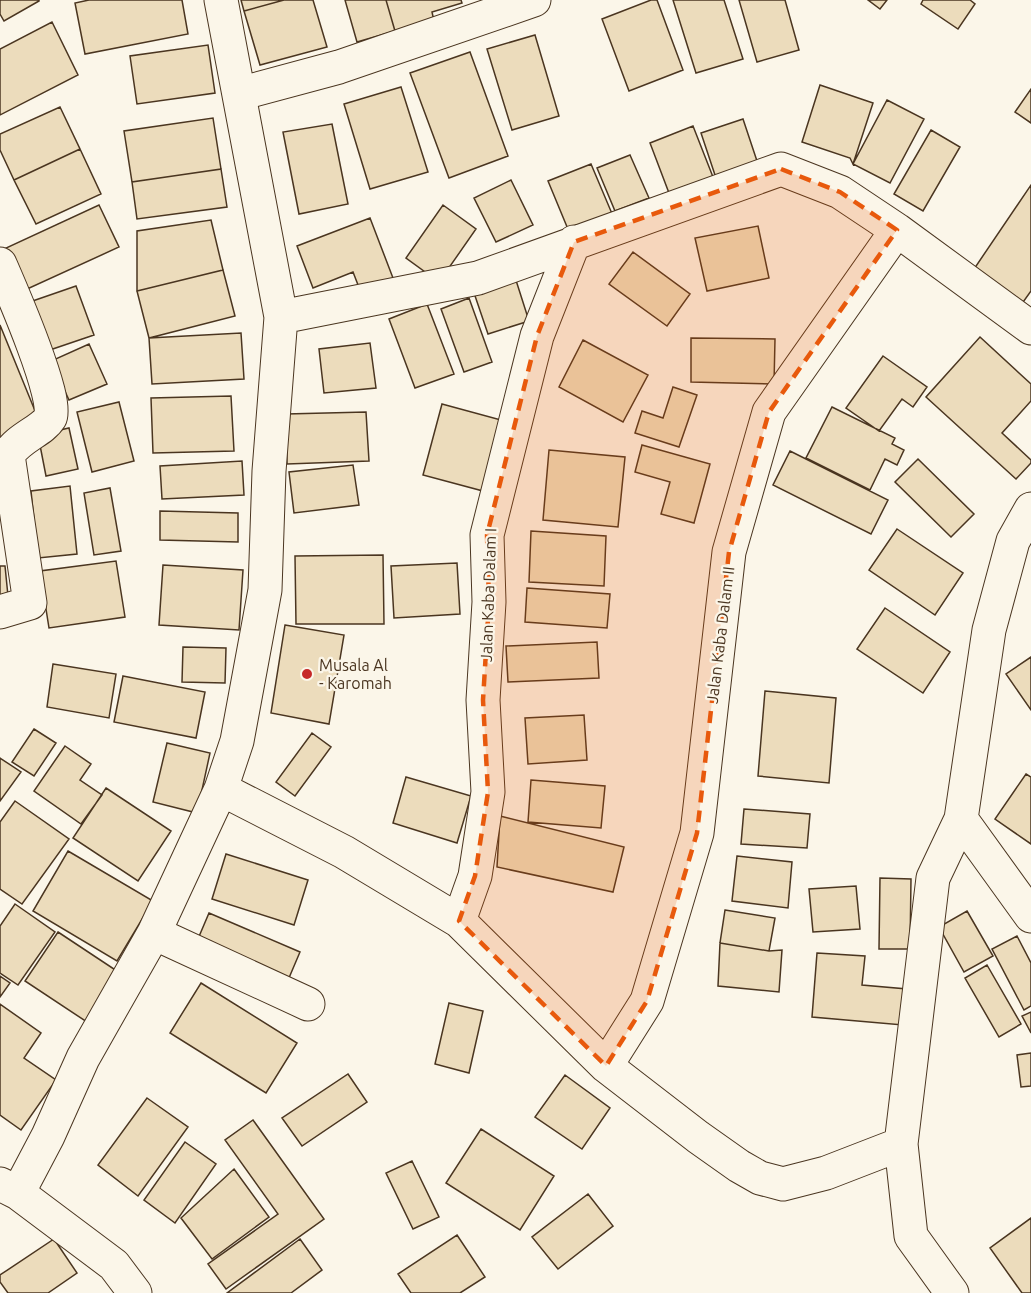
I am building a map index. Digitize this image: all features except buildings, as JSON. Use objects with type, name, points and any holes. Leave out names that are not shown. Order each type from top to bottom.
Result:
[{"type":"street","points":[[124,1289],[114,1265],[9,1189],[48,1136],[83,1058],[154,933],[221,789],[237,741],[265,590],[269,471],[281,317],[221,0]]},
{"type":"street","points":[[239,94],[339,67],[534,0]]},
{"type":"street","points":[[281,317],[478,278],[781,170],[840,192],[897,230],[1031,328]]},
{"type":"street","name":"Jalan Kaba Dalam II","points":[[606,1066],[647,1001],[697,833],[729,552],[769,412],[897,230]]},
{"type":"street","name":"Jalan Kaba Dalam I","points":[[459,921],[475,876],[488,792],[483,699],[489,602],[487,535],[537,336],[574,242]]},
{"type":"street","points":[[0,264],[41,364],[51,412],[48,420],[13,447],[8,455],[30,603],[0,612]]},
{"type":"street","points":[[952,1293],[911,1236],[901,1143],[933,878],[961,819],[989,630],[1022,553],[1031,509]]},
{"type":"street","points":[[221,789],[344,852],[459,921],[606,1066],[739,1167],[760,1178],[783,1184],[826,1173],[901,1143]]},
{"type":"street","points":[[961,819],[1031,916]]},
{"type":"street","points":[[154,933],[308,1004]]},
{"type":"highlighted area","points":[[781,169],[840,192],[897,230],[769,412],[729,552],[697,833],[647,1001],[606,1066],[459,921],[475,876],[488,792],[483,700],[489,602],[487,535],[537,336],[574,242]]},
{"type":"place","name":"Musala Al - Karomah","points":[[307,674]]}]
